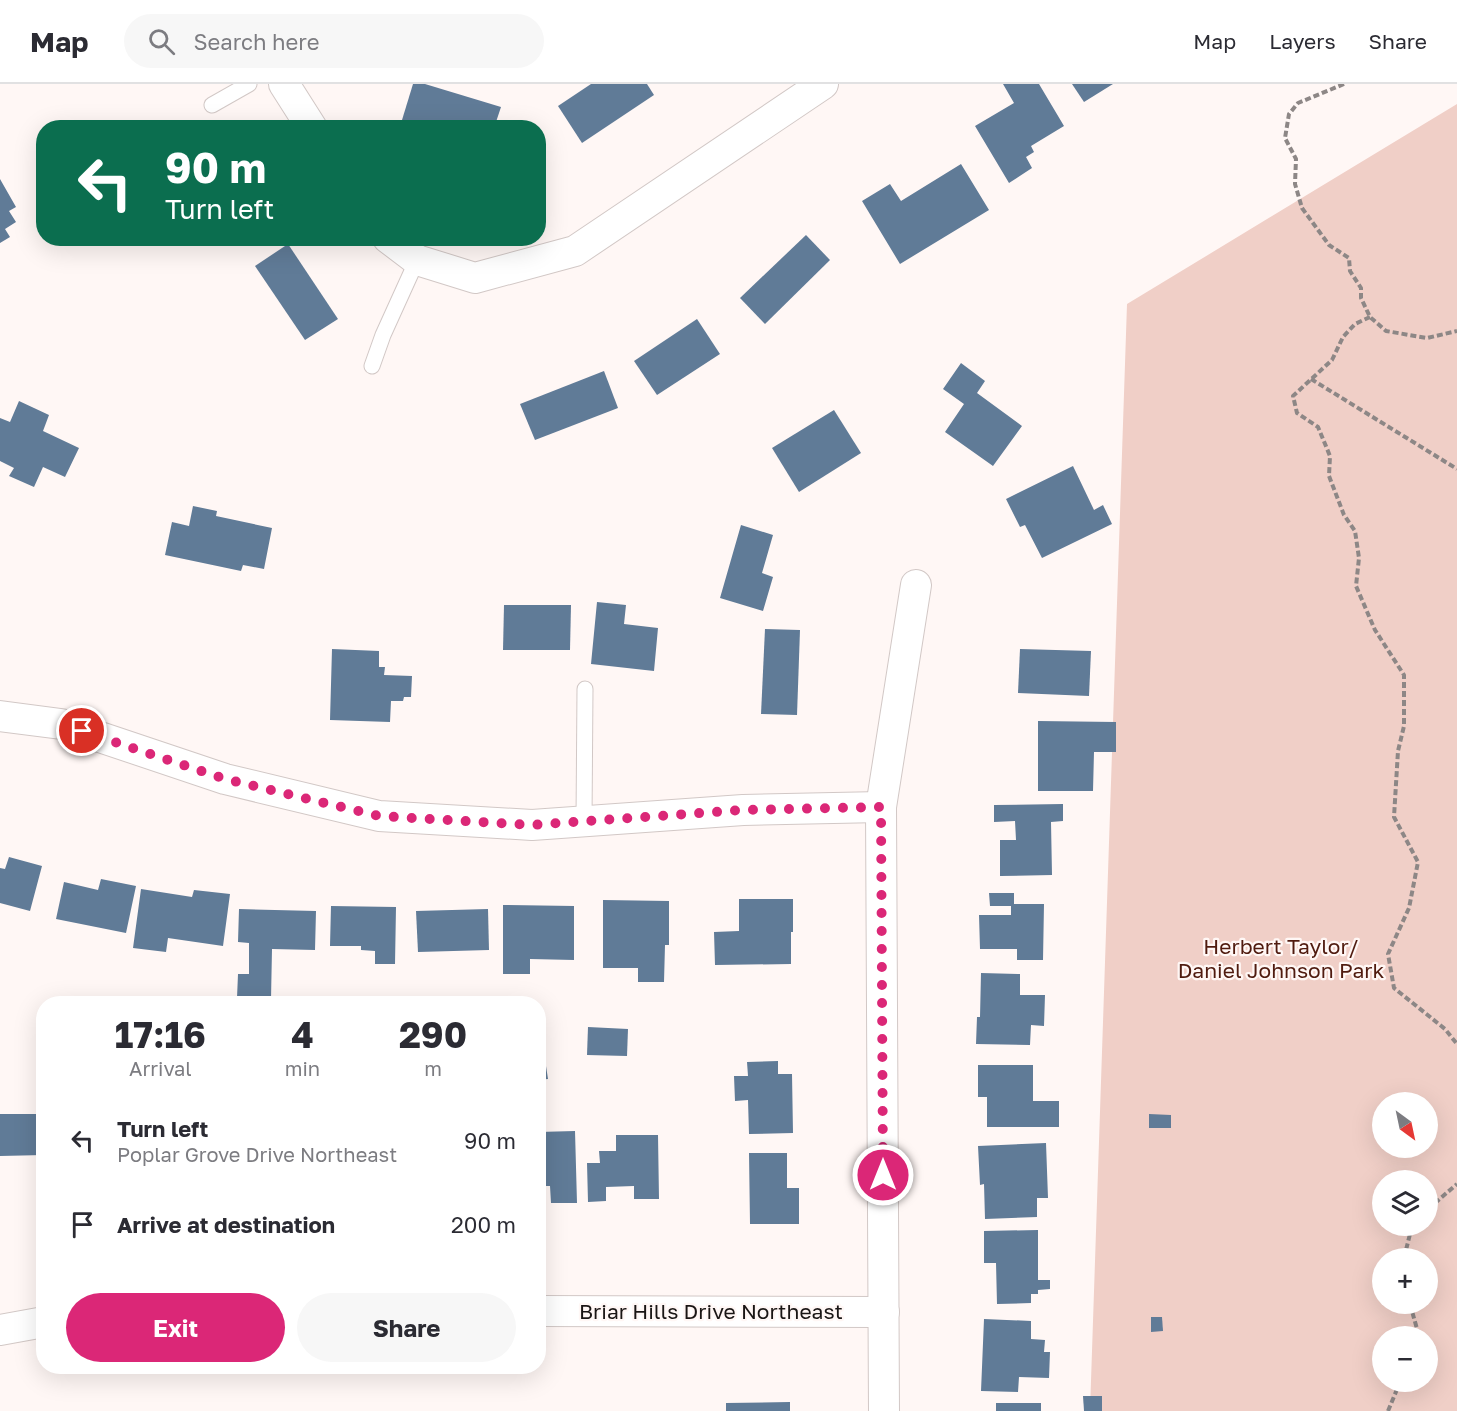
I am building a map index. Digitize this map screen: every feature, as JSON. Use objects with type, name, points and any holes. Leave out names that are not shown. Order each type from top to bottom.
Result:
[{"type":"street","points":[[284,84],[307,120]]},
{"type":"street","points":[[399,246],[417,260],[475,278],[575,251],[823,84]]},
{"type":"street","points":[[884,1411],[881,807],[916,585]]},
{"type":"street","points":[[0,716],[61,724],[225,779],[379,816],[532,825],[743,810],[881,807]]},
{"type":"street","name":"Briar Hills Drive Northeast","points":[[546,1311],[884,1312]]},
{"type":"street","points":[[0,1329],[36,1323]]},
{"type":"lane","points":[[212,105],[249,84]]},
{"type":"lane","points":[[372,366],[383,335],[417,260]]},
{"type":"lane","points":[[584,821],[585,689]]},
{"type":"path","points":[[1344,84],[1298,103],[1289,114],[1285,138],[1296,159],[1295,184],[1302,208],[1329,245],[1349,258],[1350,271],[1361,288],[1362,298],[1370,317],[1386,331],[1427,338],[1457,331]]},
{"type":"path","points":[[1370,317],[1355,324],[1343,337],[1332,360],[1293,396],[1297,413],[1318,427],[1330,456],[1329,476],[1344,515],[1355,531],[1359,558],[1356,586],[1375,630],[1404,675],[1404,726],[1398,751],[1394,817],[1418,862],[1409,908],[1388,954],[1394,988],[1446,1029],[1457,1044]]},
{"type":"path","points":[[1311,379],[1457,469]]},
{"type":"path","points":[[1438,1200],[1457,1184]]},
{"type":"path","points":[[1388,1411],[1396,1392]]},
{"type":"green space","name":"Herbert Taylor/ Daniel Johnson Park","points":[[1457,104],[1457,1411],[1090,1411],[1127,304]]},
{"type":"building","points":[[413,84],[425,84],[501,107],[497,120],[402,120]]},
{"type":"building","points":[[591,84],[647,84],[654,95],[582,143],[558,106]]},
{"type":"building","points":[[1003,84],[1039,84],[1064,126],[1031,146],[1034,152],[1026,157],[1032,168],[1009,183],[975,126],[1014,103]]},
{"type":"building","points":[[1072,84],[1113,84],[1084,102]]},
{"type":"building","points":[[961,164],[989,210],[900,264],[862,201],[890,184],[901,201]]},
{"type":"building","points":[[0,179],[16,207],[9,211],[16,222],[5,229],[10,237],[0,243]]},
{"type":"building","points":[[806,235],[830,260],[765,324],[740,298]]},
{"type":"building","points":[[285,246],[289,246],[338,319],[305,340],[255,266]]},
{"type":"building","points":[[697,319],[720,354],[657,395],[634,361]]},
{"type":"building","points":[[961,363],[985,381],[977,393],[1022,426],[993,466],[945,432],[964,404],[943,389]]},
{"type":"building","points":[[604,371],[618,408],[535,440],[520,404]]},
{"type":"building","points":[[19,401],[49,415],[43,431],[79,448],[65,477],[43,467],[34,487],[9,476],[14,468],[0,461],[0,418],[10,422]]},
{"type":"building","points":[[834,410],[861,453],[799,492],[772,448]]},
{"type":"building","points":[[1073,466],[1094,510],[1103,505],[1112,524],[1042,558],[1025,525],[1020,527],[1006,499]]},
{"type":"building","points":[[193,506],[217,511],[216,516],[272,528],[264,569],[243,565],[241,571],[165,555],[172,522],[189,526]]},
{"type":"building","points":[[741,525],[773,535],[762,573],[773,577],[763,611],[720,598]]},
{"type":"building","points":[[597,602],[626,605],[624,624],[658,628],[654,671],[591,664]]},
{"type":"building","points":[[504,605],[571,605],[570,650],[503,650]]},
{"type":"building","points":[[765,629],[800,630],[797,715],[761,714]]},
{"type":"building","points":[[332,649],[379,651],[379,667],[385,667],[384,675],[412,676],[411,697],[404,697],[403,701],[391,701],[390,722],[330,720]]},
{"type":"building","points":[[1020,649],[1091,651],[1089,696],[1018,693]]},
{"type":"building","points":[[1038,721],[1116,722],[1116,752],[1094,752],[1093,791],[1038,791]]},
{"type":"building","points":[[1063,804],[1063,821],[1051,822],[1052,875],[1000,876],[1000,840],[1016,840],[1015,821],[994,822],[994,805]]},
{"type":"building","points":[[9,857],[42,866],[30,911],[0,903],[0,868],[5,869]]},
{"type":"building","points":[[101,879],[136,886],[126,933],[56,919],[64,882],[98,890]]},
{"type":"building","points":[[141,889],[192,897],[194,890],[230,894],[223,946],[168,938],[166,952],[133,948]]},
{"type":"building","points":[[989,893],[1014,893],[1014,904],[1044,904],[1043,960],[1017,960],[1017,949],[980,949],[979,915],[1011,915],[1011,906],[990,906]]},
{"type":"building","points":[[739,899],[793,899],[791,964],[715,965],[714,932],[739,931]]},
{"type":"building","points":[[603,900],[669,901],[669,945],[665,945],[664,982],[638,982],[638,968],[603,968]]},
{"type":"building","points":[[503,905],[574,906],[574,960],[530,959],[530,974],[503,974]]},
{"type":"building","points":[[331,906],[396,907],[395,964],[375,964],[375,951],[361,950],[361,946],[330,946]]},
{"type":"building","points":[[239,909],[316,911],[315,950],[272,949],[271,996],[237,996],[238,974],[249,974],[249,943],[238,942]]},
{"type":"building","points":[[488,909],[489,950],[418,952],[416,911]]},
{"type":"building","points":[[981,973],[1020,974],[1020,995],[1045,995],[1044,1026],[1031,1025],[1030,1045],[976,1044],[977,1017],[980,1017]]},
{"type":"building","points":[[588,1027],[628,1029],[627,1056],[587,1055]]},
{"type":"building","points":[[778,1061],[778,1074],[792,1074],[793,1133],[749,1134],[748,1100],[735,1101],[734,1076],[748,1076],[747,1062]]},
{"type":"building","points":[[978,1065],[1033,1065],[1033,1101],[1059,1101],[1059,1127],[987,1127],[987,1097],[978,1097]]},
{"type":"building","points":[[0,1114],[36,1114],[36,1155],[0,1156]]},
{"type":"building","points":[[1149,1114],[1171,1115],[1171,1128],[1149,1128]]},
{"type":"building","points":[[575,1131],[577,1203],[551,1203],[550,1186],[546,1186],[546,1132]]},
{"type":"building","points":[[616,1135],[658,1135],[659,1199],[634,1199],[634,1186],[606,1187],[606,1201],[588,1202],[587,1163],[600,1163],[599,1151],[616,1151]]},
{"type":"building","points":[[1046,1143],[1048,1198],[1037,1198],[1037,1217],[985,1219],[984,1184],[980,1185],[978,1146]]},
{"type":"building","points":[[749,1153],[787,1153],[787,1188],[799,1188],[799,1224],[750,1224]]},
{"type":"building","points":[[1038,1230],[1038,1280],[1050,1280],[1050,1289],[1038,1290],[1038,1294],[1031,1294],[1031,1303],[997,1304],[996,1263],[984,1263],[984,1231]]},
{"type":"building","points":[[1151,1317],[1162,1317],[1163,1331],[1151,1332]]},
{"type":"building","points":[[984,1319],[1031,1321],[1031,1339],[1045,1340],[1044,1352],[1050,1352],[1049,1378],[1019,1377],[1018,1392],[981,1391]]},
{"type":"building","points":[[1083,1396],[1102,1396],[1102,1411],[1084,1411]]},
{"type":"building","points":[[790,1402],[790,1411],[726,1411],[726,1403]]},
{"type":"building","points":[[996,1403],[1041,1403],[1041,1411],[996,1411]]},
{"type":"route","points":[[82,731],[225,779],[379,816],[532,825],[743,810],[881,807],[883,1175]]}]
